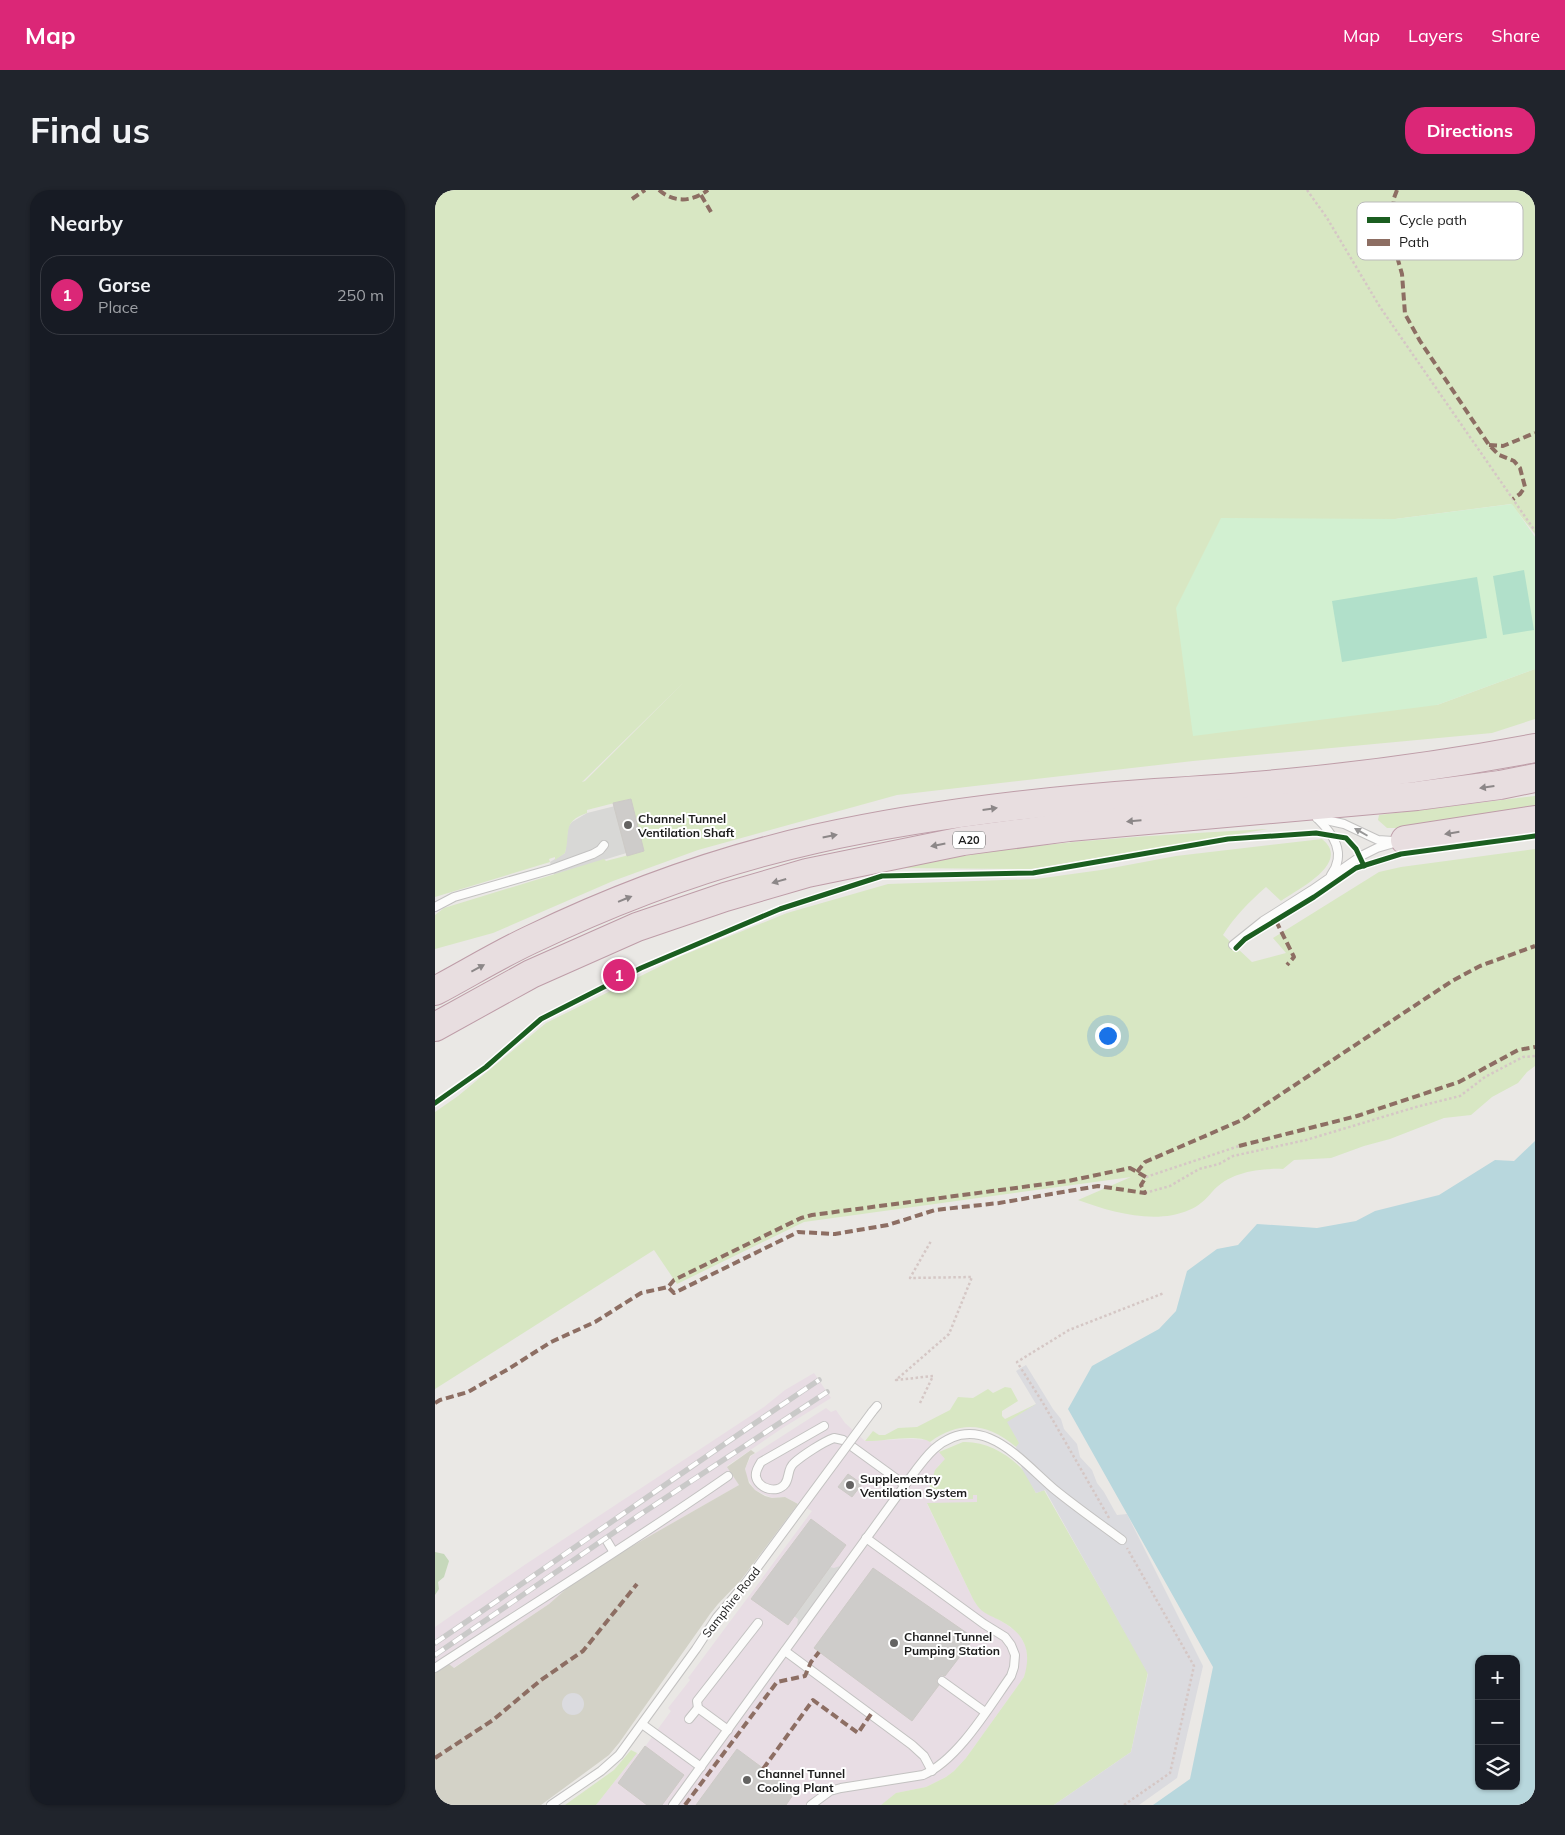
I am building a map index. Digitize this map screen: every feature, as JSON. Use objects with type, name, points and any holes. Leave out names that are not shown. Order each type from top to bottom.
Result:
[{"type":"highway","name":"A20","points":[[435,992],[529,940],[628,897],[737,859],[814,839],[890,824],[997,808],[1353,776],[1451,763],[1535,748]]},
{"type":"highway","name":"A20","points":[[435,1027],[531,974],[637,927],[709,902],[807,873],[963,841],[1069,827],[1417,796],[1535,778]]},
{"type":"highway","name":"A20","points":[[1172,818],[1317,818]]},
{"type":"highway","points":[[1405,840],[1535,820]]},
{"type":"lane","points":[[1317,818],[1344,824],[1378,840],[1405,840]]},
{"type":"lane","points":[[1317,818],[1333,836],[1338,861],[1335,870],[1322,883]]},
{"type":"lane","points":[[1233,945],[1263,921],[1368,852],[1405,840]]},
{"type":"lane","points":[[435,907],[454,897],[552,869],[593,854],[604,845]]},
{"type":"lane","name":"Samphire Road","points":[[551,1805],[612,1763],[625,1748],[717,1617],[745,1584],[875,1409]]},
{"type":"lane","points":[[824,1426],[761,1462],[756,1471],[756,1477],[763,1486],[768,1489],[780,1488],[785,1484],[791,1465],[834,1438],[843,1440],[905,1485]]},
{"type":"lane","points":[[673,1805],[905,1485],[930,1452],[939,1445],[960,1436],[981,1435],[1002,1444],[1054,1489],[1122,1540]]},
{"type":"lane","points":[[435,1668],[682,1509],[728,1476]]},
{"type":"lane","points":[[811,1805],[830,1791],[932,1771],[958,1749],[1013,1672],[1014,1650],[1009,1641],[866,1538]]},
{"type":"lane","points":[[607,1541],[613,1552]]},
{"type":"lane","points":[[728,1730],[698,1708],[697,1701],[758,1623]]},
{"type":"lane","points":[[785,1651],[912,1745],[924,1756],[932,1771]]},
{"type":"lane","points":[[942,1681],[985,1712]]},
{"type":"lane","points":[[689,1719],[698,1708]]},
{"type":"lane","points":[[642,1724],[701,1767]]},
{"type":"path","points":[[1307,190],[1327,218],[1380,307],[1535,531]]},
{"type":"path","points":[[1145,1193],[1170,1186],[1199,1169],[1219,1164],[1233,1156],[1306,1140],[1416,1107],[1460,1096],[1485,1077],[1523,1057],[1535,1056]]},
{"type":"path","points":[[1146,1176],[1239,1146]]},
{"type":"path","points":[[920,1403],[933,1376],[896,1380],[949,1334],[973,1277],[910,1278],[931,1241]]},
{"type":"path","points":[[1124,1805],[1171,1773],[1194,1666],[1043,1403],[1017,1362],[1069,1330],[1164,1293]]},
{"type":"shaded area","points":[[631,802],[643,848],[554,875],[550,862],[565,853],[568,827],[572,822],[587,813]]},
{"type":"shaded area","points":[[1026,1365],[1061,1419],[1064,1429],[1077,1444],[1080,1457],[1092,1470],[1097,1483],[1117,1515],[1127,1514],[1203,1666],[1177,1778],[1139,1805],[1054,1805],[1131,1752],[1148,1674],[1045,1490],[1036,1493],[1022,1469],[1016,1447],[1019,1443],[1007,1422],[1036,1404],[1016,1371]]},
{"type":"shaded area","points":[[814,1373],[831,1398],[727,1466],[739,1485],[581,1576],[549,1604],[453,1668],[449,1664],[435,1673],[435,1627],[523,1566],[764,1407],[785,1390]]},
{"type":"shaded area","points":[[826,1408],[831,1412],[836,1410],[845,1423],[865,1441],[928,1440],[946,1459],[938,1466],[949,1491],[949,1499],[973,1499],[973,1495],[977,1495],[978,1502],[927,1504],[973,1599],[980,1609],[1019,1634],[1026,1647],[1028,1664],[1024,1677],[966,1758],[954,1771],[926,1787],[896,1793],[881,1805],[596,1805],[637,1753],[639,1755],[671,1711],[668,1708],[690,1680],[688,1678],[812,1511],[785,1497],[772,1498],[755,1490],[746,1476],[745,1469],[751,1456]]},
{"type":"shaded area","points":[[751,1450],[755,1453],[750,1456],[745,1469],[749,1483],[755,1490],[772,1498],[785,1497],[798,1504],[741,1580],[710,1614],[609,1755],[541,1805],[435,1805],[435,1673],[449,1664],[454,1668],[549,1604],[581,1576],[739,1485],[727,1467]]},
{"type":"shaded area","points":[[840,1566],[797,1626],[798,1619],[794,1616],[830,1567]]},
{"type":"shaded area","points":[[573,1693],[581,1696],[584,1704],[581,1712],[573,1715],[565,1712],[562,1704],[565,1696]]},
{"type":"green space","points":[[435,190],[1535,190],[1535,534],[1511,504],[1395,519],[1437,705],[1535,669],[1535,719],[1492,733],[1193,761],[897,795],[698,850],[613,881],[493,933],[435,949],[435,915],[444,908],[604,859],[606,861],[644,851],[630,799],[587,810],[587,813],[573,820],[570,824],[565,853],[555,860],[555,857],[549,859],[550,862],[435,897]],"holes":[[[684,682],[585,781],[582,782]]]},
{"type":"green space","points":[[1512,504],[1535,537],[1535,669],[1437,705],[1193,736],[1176,608],[1221,518],[1395,519]]},
{"type":"green space","points":[[1524,570],[1534,630],[1503,635],[1493,576]]},
{"type":"green space","points":[[1477,577],[1487,638],[1342,662],[1332,601]]},
{"type":"green space","points":[[1535,796],[1535,811],[1420,828],[1387,828],[1378,820],[1379,815]]},
{"type":"green space","points":[[1268,829],[1031,869],[896,868],[988,852],[1081,841]]},
{"type":"green space","points":[[1322,839],[1330,848],[1331,857],[1327,866],[1319,874],[1281,901],[1266,887],[1232,922],[1223,935],[1252,962],[1286,953],[1273,938],[1379,872],[1401,867],[1535,849],[1535,1066],[1518,1083],[1492,1097],[1471,1115],[1444,1118],[1390,1139],[1331,1158],[1294,1160],[1283,1169],[1264,1169],[1236,1176],[1219,1185],[1196,1207],[1176,1214],[1148,1217],[1133,1215],[1104,1209],[1078,1200],[1131,1177],[804,1222],[677,1284],[654,1250],[435,1389],[435,1112],[458,1096],[546,1023],[681,956],[787,913],[888,884],[1036,879],[1101,870],[1176,856]]},
{"type":"green space","points":[[1005,1387],[1011,1388],[1018,1401],[1002,1411],[1002,1416],[1005,1419],[1036,1404],[1019,1445],[1016,1447],[995,1433],[974,1427],[952,1430],[930,1442],[917,1438],[865,1441],[873,1431],[879,1435],[885,1435],[898,1428],[917,1427],[950,1410],[958,1397],[973,1398],[988,1389],[993,1393]]},
{"type":"green space","points":[[963,1442],[987,1446],[1003,1453],[1024,1471],[1036,1493],[1044,1490],[1148,1672],[1131,1752],[1054,1805],[881,1805],[896,1793],[926,1787],[954,1771],[966,1758],[1024,1677],[1027,1659],[1025,1644],[1009,1626],[984,1612],[977,1605],[927,1503],[977,1502],[977,1495],[973,1495],[973,1499],[949,1500],[949,1491],[928,1492],[935,1470],[945,1459],[939,1452]]},
{"type":"green space","points":[[435,1552],[444,1554],[449,1561],[444,1577],[438,1582],[439,1589],[435,1595]]},
{"type":"green space","points":[[631,1750],[637,1753],[596,1805],[565,1805],[614,1770]]},
{"type":"water","points":[[1535,1141],[1535,1805],[1153,1805],[1190,1779],[1213,1667],[1068,1409],[1092,1366],[1159,1329],[1176,1311],[1187,1271],[1217,1249],[1238,1245],[1257,1224],[1317,1228],[1356,1221],[1375,1211],[1439,1195],[1495,1160],[1514,1161]]},
{"type":"building","name":"Channel Tunnel Ventilation Shaft","points":[[631,799],[644,851],[627,856],[613,803]]},
{"type":"building","name":"Supplementry Ventilation System","points":[[848,1474],[862,1484],[852,1497],[838,1487]]},
{"type":"building","points":[[811,1519],[846,1545],[788,1625],[751,1599]]},
{"type":"building","name":"Channel Tunnel Pumping Station","points":[[873,1568],[974,1638],[945,1676],[938,1677],[936,1681],[939,1685],[912,1721],[814,1648]]},
{"type":"building","points":[[645,1746],[684,1775],[662,1805],[647,1805],[618,1783]]},
{"type":"building","name":"Channel Tunnel Cooling Plant","points":[[737,1749],[795,1792],[786,1805],[696,1805]]},
{"type":"railway","points":[[435,1643],[819,1380]]},
{"type":"railway","points":[[435,1655],[638,1516],[827,1392]]},
{"type":"marked path","points":[[632,199],[645,190]]},
{"type":"marked path","points":[[659,190],[677,199],[696,197],[708,190]]},
{"type":"marked path","points":[[1394,202],[1397,190]]},
{"type":"marked path","points":[[701,195],[711,212]]},
{"type":"marked path","points":[[1398,260],[1402,274],[1405,314],[1420,341],[1489,445],[1499,455],[1514,461],[1520,468],[1525,487],[1513,499]]},
{"type":"marked path","points":[[1489,445],[1503,446],[1535,433]]},
{"type":"marked path","points":[[1276,921],[1294,957],[1287,965]]},
{"type":"marked path","points":[[1137,1172],[1145,1162],[1242,1120],[1452,981],[1480,966],[1535,946]]},
{"type":"marked path","points":[[1239,1146],[1357,1116],[1459,1082],[1518,1050],[1535,1047]]},
{"type":"marked path","points":[[435,1403],[468,1392],[551,1342],[595,1322],[641,1293],[668,1287],[674,1293],[798,1232],[835,1234],[888,1225],[935,1210],[999,1203],[1098,1186],[1145,1193],[1141,1185],[1146,1177],[1130,1168],[1068,1181],[812,1215],[801,1218],[674,1280],[668,1287]]},
{"type":"marked path","points":[[435,1758],[493,1720],[541,1680],[583,1651],[637,1584]]},
{"type":"marked path","points":[[685,1805],[777,1682],[805,1676],[811,1662],[819,1652]]},
{"type":"marked path","points":[[763,1769],[813,1700],[858,1733],[871,1714]]},
{"type":"cycle path","points":[[435,1103],[486,1067],[541,1019],[641,968],[780,909],[882,876],[1033,873],[1228,839],[1316,833],[1346,838],[1356,849],[1364,866]]},
{"type":"cycle path","points":[[1236,948],[1245,939],[1314,897],[1356,868],[1401,854],[1535,836]]},
{"type":"place","name":"Channel Tunnel Ventilation Shaft","points":[[628,825]]},
{"type":"place","name":"Gorse","points":[[619,975]]},
{"type":"place","name":"Supplementry Ventilation System","points":[[850,1485]]},
{"type":"place","name":"Channel Tunnel Pumping Station","points":[[894,1643]]},
{"type":"place","name":"Channel Tunnel Cooling Plant","points":[[747,1780]]}]
